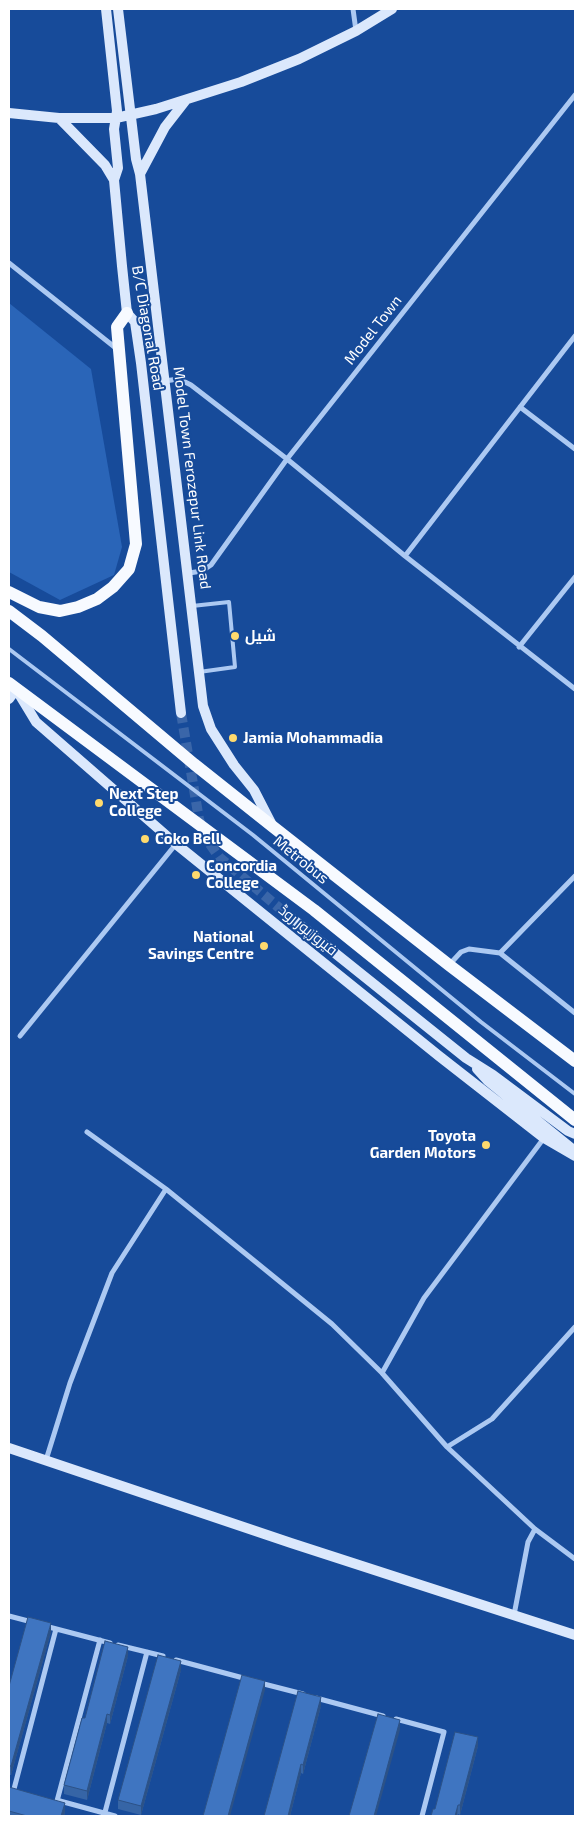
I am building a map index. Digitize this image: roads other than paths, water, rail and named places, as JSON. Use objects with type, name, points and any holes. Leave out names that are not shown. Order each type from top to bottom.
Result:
[{"type":"main road","points":[[9,592],[39,606],[60,611],[78,607],[97,599],[113,587],[129,569],[136,544],[117,327],[128,314]]},
{"type":"main road","points":[[9,611],[42,636],[194,764],[575,1062]]},
{"type":"main road","name":"فیروزپور روڈ","points":[[11,690],[314,910],[575,1120]]},
{"type":"street","name":"B/C Diagonal Road","points":[[106,9],[116,105],[114,136],[118,168],[114,180],[128,314],[135,322],[141,363],[181,713]]},
{"type":"street","points":[[118,9],[131,115]]},
{"type":"street","points":[[352,9],[356,30]]},
{"type":"street","points":[[9,113],[59,118],[116,118],[131,115],[186,100],[240,82],[299,59],[392,9]]},
{"type":"street","name":"Model Town","points":[[189,573],[202,571],[211,565],[287,459],[575,95]]},
{"type":"street","points":[[140,174],[165,127],[186,100]]},
{"type":"street","name":"Model Town Ferozepur Link Road","points":[[131,115],[136,160],[140,174],[204,706],[211,728],[234,765],[254,790],[272,826]]},
{"type":"street","points":[[59,118],[105,165],[114,180]]},
{"type":"street","points":[[9,263],[119,350]]},
{"type":"street","points":[[405,556],[575,336]]},
{"type":"street","points":[[164,381],[179,379],[191,384],[287,459],[519,647],[575,689]]},
{"type":"street","points":[[520,407],[575,449]]},
{"type":"street","points":[[519,647],[575,578]]},
{"type":"street","name":"فیروزپور روڈ","points":[[11,690],[36,722],[176,844],[415,1037],[544,1138],[575,1156]]},
{"type":"street","points":[[20,1036],[176,844]]},
{"type":"street","points":[[500,953],[575,876]]},
{"type":"street","points":[[290,917],[466,1058],[493,1075],[568,1131],[575,1134]]},
{"type":"street","points":[[449,965],[461,952],[469,950],[500,953],[575,1013]]},
{"type":"street","points":[[466,1058],[487,1080],[575,1152]]},
{"type":"street","points":[[87,1132],[166,1189],[332,1324],[382,1373],[447,1447],[535,1529],[575,1559]]},
{"type":"street","points":[[382,1373],[424,1298],[544,1138]]},
{"type":"street","points":[[46,1460],[70,1383],[112,1274],[166,1189]]},
{"type":"street","points":[[447,1447],[492,1419],[575,1328]]},
{"type":"street","points":[[9,1448],[291,1543],[575,1635]]},
{"type":"street","points":[[514,1615],[528,1542],[535,1529]]},
{"type":"street","points":[[9,1616],[165,1657]]},
{"type":"street","points":[[23,1792],[12,1788],[56,1629]]},
{"type":"street","points":[[57,1801],[100,1640]]},
{"type":"street","points":[[104,1815],[147,1652]]},
{"type":"street","points":[[174,1659],[444,1732],[422,1816]]},
{"type":"street","points":[[49,1798],[104,1815],[115,1816]]},
{"type":"lane","points":[[192,606],[229,602],[235,667],[199,672]]},
{"type":"lane","name":"Metrobus","points":[[9,649],[253,835],[480,1022],[575,1094]]},
{"type":"tunnel","points":[[181,713],[199,819],[205,837],[219,857],[290,917]]},
{"type":"place","name":"شیل","points":[[235,636]]},
{"type":"place","name":"Jamia Mohammadia","points":[[233,738]]},
{"type":"place","name":"Next Step College","points":[[99,803]]},
{"type":"place","name":"Coko Bell","points":[[145,839]]},
{"type":"place","name":"Concordia College","points":[[196,875]]},
{"type":"place","name":"National Savings Centre","points":[[264,946]]},
{"type":"place","name":"Toyota Garden Motors","points":[[486,1145]]}]
